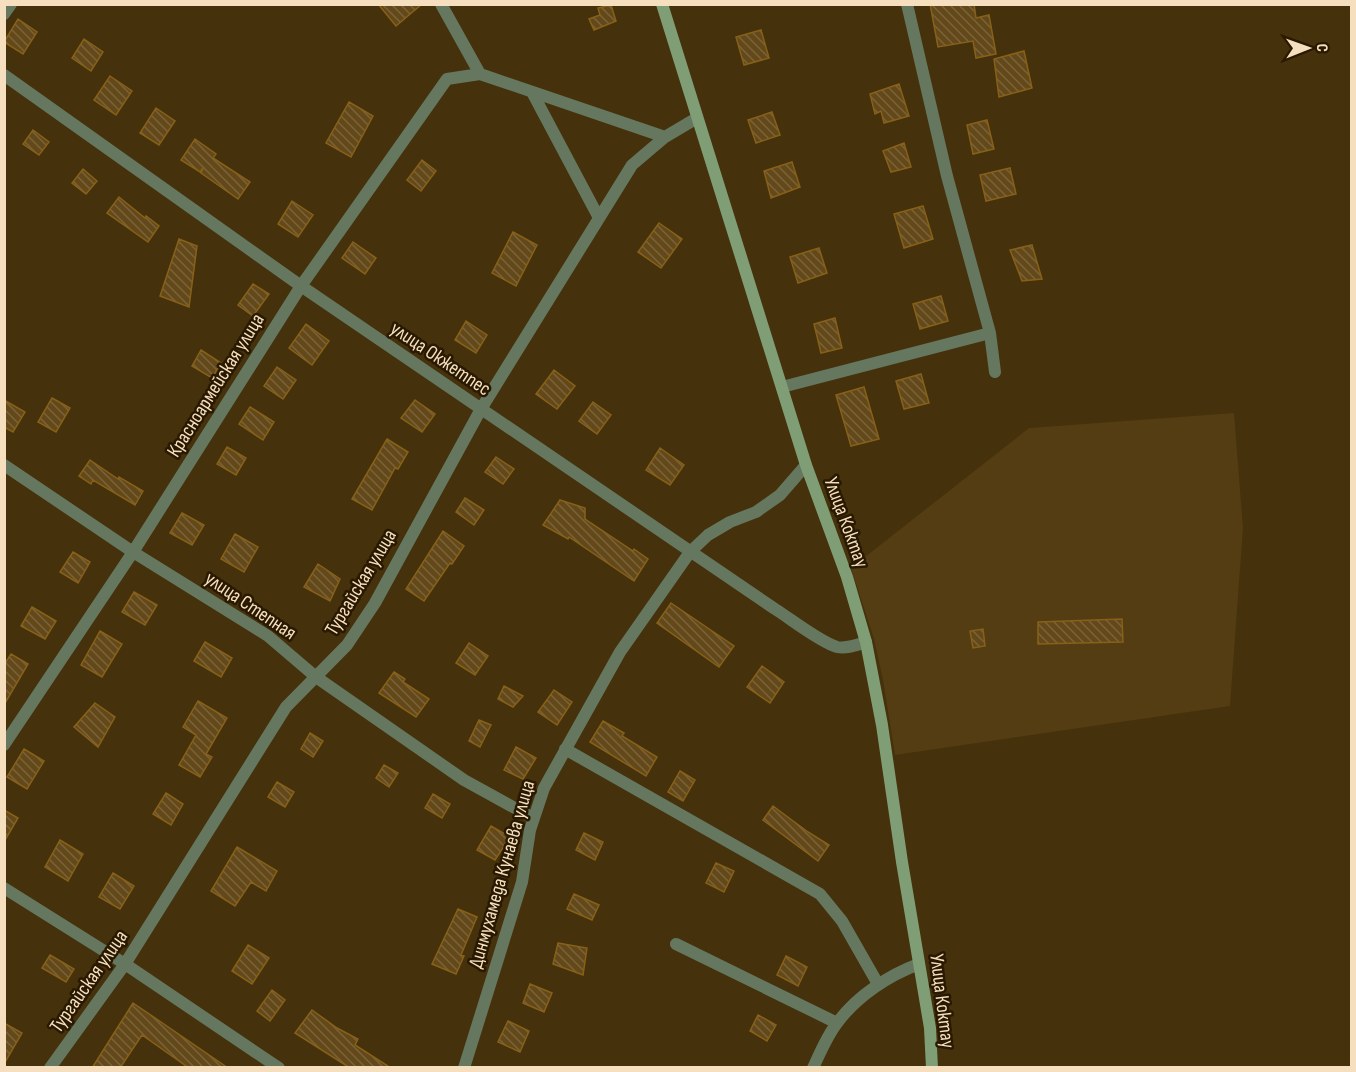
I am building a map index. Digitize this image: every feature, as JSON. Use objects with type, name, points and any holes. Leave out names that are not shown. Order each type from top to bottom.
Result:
[{"type":"street","points":[[4,14],[11,4]]},
{"type":"street","points":[[441,4],[480,74],[665,136]]},
{"type":"street","name":"Улица Коктау","points":[[662,4],[806,465],[847,577],[866,642],[882,725],[930,1028],[932,1068]]},
{"type":"street","points":[[906,4],[947,176],[990,333],[995,372]]},
{"type":"street","name":"Красноармейская улица","points":[[4,745],[133,552],[301,286],[447,79],[480,74]]},
{"type":"street","name":"улица Окжетпес","points":[[4,75],[301,286],[690,552],[822,639],[838,647],[866,642]]},
{"type":"street","points":[[532,92],[599,218]]},
{"type":"street","name":"Тургайская улица","points":[[50,1068],[125,964],[286,707],[348,645],[375,603],[481,409],[632,165],[665,136],[697,118]]},
{"type":"street","points":[[782,387],[990,333]]},
{"type":"street","name":"улица Степная","points":[[4,465],[133,552],[268,636],[316,677],[464,780],[533,818]]},
{"type":"street","name":"Динмухамеда Кунаева улица","points":[[464,1068],[522,882],[533,818],[544,788],[620,652],[690,552],[708,535],[730,522],[756,512],[780,495],[806,465]]},
{"type":"street","points":[[565,749],[820,894],[842,921],[878,984]]},
{"type":"street","points":[[4,888],[125,964],[279,1068]]},
{"type":"street","points":[[676,944],[837,1023]]},
{"type":"street","points":[[813,1068],[837,1023],[878,984],[900,971],[920,964]]},
{"type":"shaded area","points":[[1234,413],[1243,528],[1230,706],[895,755],[874,639],[851,568],[1029,428]]},
{"type":"building","points":[[378,4],[422,4],[396,26]]},
{"type":"building","points":[[930,4],[974,4],[976,18],[989,15],[996,54],[976,58],[973,41],[938,47]]},
{"type":"building","points":[[611,5],[616,21],[594,30],[589,19],[600,15],[598,8]]},
{"type":"building","points":[[18,19],[37,32],[23,54],[4,42]]},
{"type":"building","points":[[761,30],[769,58],[744,65],[736,37]]},
{"type":"building","points":[[84,39],[103,52],[91,71],[72,58]]},
{"type":"building","points":[[1024,51],[1032,88],[999,97],[994,59]]},
{"type":"building","points":[[110,76],[132,91],[116,115],[94,100]]},
{"type":"building","points":[[899,84],[909,116],[884,123],[881,111],[875,114],[870,94]]},
{"type":"building","points":[[349,102],[373,116],[351,157],[326,143]]},
{"type":"building","points":[[156,108],[175,121],[159,145],[140,133]]},
{"type":"building","points":[[772,112],[780,135],[756,143],[748,120]]},
{"type":"building","points":[[987,120],[994,149],[973,154],[967,125]]},
{"type":"building","points":[[33,130],[49,142],[39,155],[23,144]]},
{"type":"building","points":[[195,139],[216,154],[213,158],[250,182],[238,199],[201,173],[203,168],[200,172],[181,160]]},
{"type":"building","points":[[904,143],[911,167],[891,172],[883,151]]},
{"type":"building","points":[[422,160],[436,171],[421,191],[407,180]]},
{"type":"building","points":[[792,162],[800,187],[771,198],[764,171]]},
{"type":"building","points":[[1010,168],[1016,194],[986,201],[980,175]]},
{"type":"building","points":[[83,169],[97,181],[86,194],[72,183]]},
{"type":"building","points":[[119,197],[159,226],[148,242],[107,213]]},
{"type":"building","points":[[292,201],[313,215],[298,237],[278,224]]},
{"type":"building","points":[[923,206],[933,239],[904,248],[894,214]]},
{"type":"building","points":[[659,223],[682,239],[661,268],[638,252]]},
{"type":"building","points":[[513,232],[537,245],[516,286],[492,273]]},
{"type":"building","points":[[179,239],[197,246],[189,307],[160,296]]},
{"type":"building","points":[[353,242],[376,258],[365,274],[342,258]]},
{"type":"building","points":[[1032,245],[1042,279],[1022,281],[1010,250]]},
{"type":"building","points":[[819,248],[827,273],[798,283],[790,257]]},
{"type":"building","points":[[253,284],[269,294],[253,316],[238,305]]},
{"type":"building","points":[[941,296],[948,321],[920,329],[913,304]]},
{"type":"building","points":[[835,318],[842,348],[821,353],[814,324]]},
{"type":"building","points":[[466,321],[487,335],[476,353],[455,340]]},
{"type":"building","points":[[306,324],[329,341],[312,365],[289,348]]},
{"type":"building","points":[[201,350],[221,363],[212,378],[192,366]]},
{"type":"building","points":[[277,367],[296,380],[283,399],[264,386]]},
{"type":"building","points":[[554,370],[575,386],[557,409],[536,394]]},
{"type":"building","points":[[921,374],[929,403],[904,409],[896,381]]},
{"type":"building","points":[[864,387],[879,439],[851,446],[836,395]]},
{"type":"building","points":[[52,398],[70,408],[56,432],[38,422]]},
{"type":"building","points":[[4,400],[25,412],[13,432],[4,427]]},
{"type":"building","points":[[415,400],[435,414],[422,432],[401,418]]},
{"type":"building","points":[[593,402],[611,415],[597,434],[579,421]]},
{"type":"building","points":[[250,407],[274,422],[263,440],[239,424]]},
{"type":"building","points":[[387,439],[408,452],[398,469],[395,468],[372,510],[352,499]]},
{"type":"building","points":[[227,447],[246,458],[236,475],[217,464]]},
{"type":"building","points":[[660,448],[684,465],[670,485],[646,470]]},
{"type":"building","points":[[496,457],[514,469],[503,484],[485,472]]},
{"type":"building","points":[[90,460],[118,479],[119,477],[143,491],[135,505],[93,480],[91,484],[79,476]]},
{"type":"building","points":[[465,498],[484,510],[474,525],[456,512]]},
{"type":"building","points":[[560,500],[585,508],[585,519],[648,559],[634,581],[569,537],[568,539],[543,525]]},
{"type":"building","points":[[182,513],[204,525],[192,545],[170,533]]},
{"type":"building","points":[[443,531],[464,546],[424,601],[406,589]]},
{"type":"building","points":[[235,534],[258,547],[244,572],[221,559]]},
{"type":"building","points":[[73,552],[90,562],[78,583],[60,572]]},
{"type":"building","points":[[318,564],[340,579],[330,601],[304,587]]},
{"type":"building","points":[[134,592],[157,605],[145,625],[122,612]]},
{"type":"building","points":[[671,603],[734,646],[719,667],[657,623]]},
{"type":"building","points":[[32,607],[56,621],[45,639],[21,626]]},
{"type":"building","points":[[1122,619],[1123,642],[1038,644],[1038,622]]},
{"type":"building","points":[[983,629],[985,646],[973,648],[970,631]]},
{"type":"building","points":[[100,631],[122,644],[102,677],[81,665]]},
{"type":"building","points":[[205,642],[232,658],[221,677],[194,661]]},
{"type":"building","points":[[469,643],[488,656],[475,675],[456,663]]},
{"type":"building","points":[[11,654],[28,664],[4,705],[4,665]]},
{"type":"building","points":[[762,666],[784,682],[770,703],[747,687]]},
{"type":"building","points":[[394,672],[405,679],[403,682],[429,699],[416,717],[379,693]]},
{"type":"building","points":[[504,686],[523,696],[513,707],[498,699]]},
{"type":"building","points":[[554,690],[572,702],[557,725],[538,712]]},
{"type":"building","points":[[198,701],[227,718],[206,754],[212,757],[200,777],[179,765],[196,735],[183,727]]},
{"type":"building","points":[[95,703],[115,717],[98,747],[74,727]]},
{"type":"building","points":[[479,720],[491,725],[480,747],[469,741]]},
{"type":"building","points":[[603,721],[624,733],[622,736],[657,757],[646,776],[590,742]]},
{"type":"building","points":[[310,733],[323,741],[313,757],[301,749]]},
{"type":"building","points":[[516,747],[536,758],[523,779],[504,770]]},
{"type":"building","points":[[24,749],[44,761],[27,789],[7,777]]},
{"type":"building","points":[[384,765],[398,773],[389,787],[376,778]]},
{"type":"building","points":[[680,771],[695,780],[683,801],[668,792]]},
{"type":"building","points":[[277,782],[294,792],[285,807],[268,797]]},
{"type":"building","points":[[166,793],[183,804],[171,825],[153,814]]},
{"type":"building","points":[[433,794],[450,804],[442,818],[425,808]]},
{"type":"building","points":[[773,806],[829,845],[818,861],[763,820]]},
{"type":"building","points":[[4,810],[18,818],[4,842]]},
{"type":"building","points":[[491,826],[510,837],[495,860],[477,850]]},
{"type":"building","points":[[584,833],[603,842],[595,860],[576,850]]},
{"type":"building","points":[[60,840],[83,854],[68,881],[45,867]]},
{"type":"building","points":[[237,847],[277,871],[266,891],[251,882],[235,906],[211,891]]},
{"type":"building","points":[[716,863],[734,871],[724,892],[706,883]]},
{"type":"building","points":[[113,873],[134,886],[120,909],[99,897]]},
{"type":"building","points":[[574,894],[599,905],[592,920],[567,909]]},
{"type":"building","points":[[458,909],[477,917],[461,955],[464,956],[456,974],[432,964]]},
{"type":"building","points":[[558,943],[587,948],[583,975],[553,964]]},
{"type":"building","points":[[248,945],[269,958],[252,984],[232,971]]},
{"type":"building","points":[[50,955],[74,969],[66,982],[42,968]]},
{"type":"building","points":[[786,956],[807,967],[798,986],[777,975]]},
{"type":"building","points":[[530,984],[552,993],[544,1012],[523,1003]]},
{"type":"building","points":[[272,990],[285,1000],[270,1021],[257,1011]]},
{"type":"building","points":[[133,1003],[228,1068],[189,1068],[142,1035],[120,1068],[92,1068]]},
{"type":"building","points":[[312,1010],[337,1028],[358,1039],[355,1045],[391,1068],[350,1068],[295,1033]]},
{"type":"building","points":[[758,1015],[776,1025],[767,1041],[750,1031]]},
{"type":"building","points":[[508,1021],[529,1031],[520,1052],[498,1042]]},
{"type":"building","points":[[4,1023],[22,1033],[4,1064]]}]
